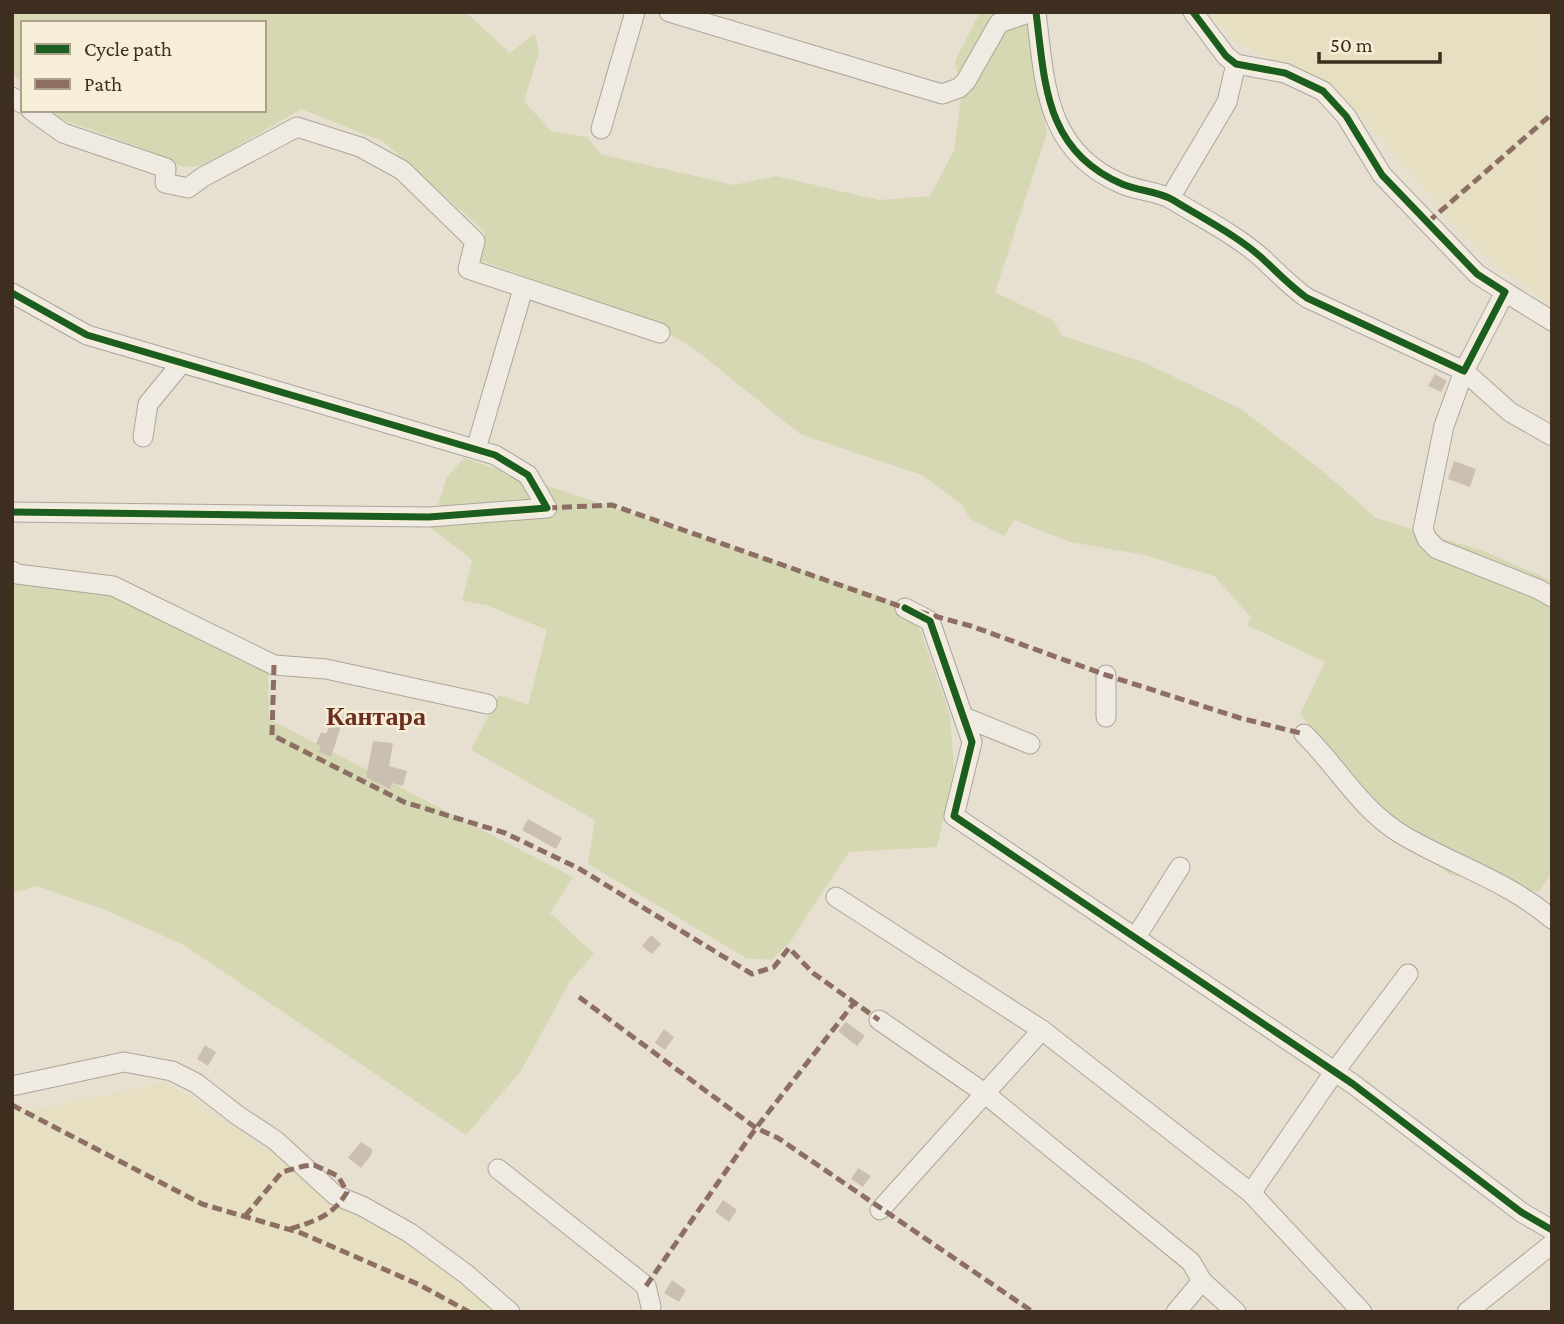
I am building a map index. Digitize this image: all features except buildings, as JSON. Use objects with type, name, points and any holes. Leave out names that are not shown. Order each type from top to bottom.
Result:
[{"type":"street","points":[[601,129],[635,12]]},
{"type":"street","points":[[669,12],[942,93],[959,88],[966,81],[999,23],[1034,12],[1056,124],[1067,142],[1081,157],[1121,184],[1170,198],[1262,258],[1284,282],[1307,298],[1464,371],[1510,412],[1552,436]]},
{"type":"street","points":[[1193,12],[1226,56],[1236,64],[1285,73],[1324,92],[1346,116],[1382,175],[1477,274],[1552,321]]},
{"type":"street","points":[[1170,198],[1227,102],[1236,64]]},
{"type":"street","points":[[34,112],[63,133],[166,168],[165,183],[188,188],[203,177],[297,127],[360,146],[402,170],[475,241],[468,270],[660,333]]},
{"type":"street","points":[[476,449],[523,289]]},
{"type":"street","points":[[1505,292],[1464,371],[1444,426],[1423,517],[1427,539],[1437,549],[1552,597]]},
{"type":"street","points":[[12,293],[87,335],[180,365],[304,397],[495,455],[528,475],[547,508],[429,517],[12,512]]},
{"type":"street","points":[[143,437],[148,404],[180,365]]},
{"type":"street","points":[[12,571],[16,574],[113,586],[274,665],[326,669],[487,704]]},
{"type":"street","points":[[905,608],[930,621],[972,742],[954,816],[1335,1071],[1521,1212],[1552,1230]]},
{"type":"street","points":[[1106,675],[1106,718]]},
{"type":"street","points":[[964,717],[1030,744]]},
{"type":"street","points":[[1304,734],[1341,775],[1363,805],[1400,834],[1530,901],[1552,919]]},
{"type":"street","points":[[1136,937],[1180,867]]},
{"type":"street","points":[[836,897],[1042,1030],[1251,1194],[1362,1312]]},
{"type":"street","points":[[1251,1194],[1335,1071],[1408,974]]},
{"type":"street","points":[[879,1020],[983,1092],[1191,1262],[1202,1281],[1236,1312]]},
{"type":"street","points":[[880,1210],[983,1092],[1042,1030]]},
{"type":"street","points":[[12,1086],[124,1062],[172,1072],[196,1083],[275,1140],[335,1195],[362,1206],[410,1233],[466,1274],[510,1312]]},
{"type":"street","points":[[498,1169],[646,1286],[655,1310]]},
{"type":"street","points":[[1467,1312],[1552,1244]]},
{"type":"street","points":[[1177,1312],[1202,1281]]},
{"type":"shaded area","points":[[1208,12],[1552,12],[1552,313],[1539,294],[1507,273],[1466,238],[1364,118],[1287,68],[1240,44]]},
{"type":"shaded area","points":[[166,1082],[514,1312],[12,1312],[12,1100],[29,1111]]},
{"type":"green space","points":[[12,12],[462,12],[470,16],[510,53],[535,33],[539,52],[524,101],[551,131],[587,137],[600,154],[734,185],[776,176],[879,200],[930,196],[954,150],[961,98],[955,61],[980,12],[1026,12],[1047,133],[995,292],[1054,321],[1062,336],[1141,361],[1241,409],[1320,469],[1376,518],[1486,552],[1552,581],[1552,874],[1538,892],[1448,874],[1355,780],[1300,714],[1325,662],[1247,625],[1251,617],[1214,576],[1140,554],[1070,542],[1014,520],[1004,536],[970,519],[962,505],[922,475],[800,434],[692,347],[644,319],[479,260],[485,232],[384,142],[301,109],[204,166],[182,167],[139,147],[61,119],[53,112],[266,112],[266,21],[21,21],[21,81],[12,74]]},
{"type":"green space","points":[[464,458],[912,607],[950,715],[954,770],[937,847],[849,852],[790,942],[772,960],[746,958],[588,864],[595,820],[471,750],[499,695],[528,705],[547,630],[486,605],[462,601],[472,560],[431,528],[447,477]]},
{"type":"green space","points":[[12,572],[116,593],[268,671],[269,719],[573,877],[550,913],[594,954],[570,981],[521,1071],[466,1135],[182,944],[105,910],[37,886],[12,893]]},
{"type":"marked path","points":[[1428,222],[1552,114]]},
{"type":"marked path","points":[[547,508],[612,505],[905,608],[971,626],[1106,675],[1240,718],[1304,734]]},
{"type":"marked path","points":[[274,665],[272,735],[404,802],[505,833],[578,868],[752,974],[774,967],[789,948],[813,973],[879,1020]]},
{"type":"marked path","points":[[579,997],[756,1128],[778,1138],[1033,1312]]},
{"type":"marked path","points":[[646,1286],[756,1128],[854,1003]]},
{"type":"marked path","points":[[12,1105],[202,1204],[301,1233],[420,1285],[469,1312]]},
{"type":"marked path","points":[[245,1216],[282,1172],[314,1165],[338,1176],[347,1192],[336,1207],[315,1220],[290,1229]]},
{"type":"cycle path","points":[[1036,12],[1042,65],[1054,113],[1063,134],[1077,153],[1097,170],[1122,184],[1167,197],[1219,228],[1253,251],[1307,298],[1464,371],[1505,292],[1477,274],[1382,175],[1346,116],[1323,91],[1285,73],[1236,64],[1226,56],[1193,12]]},
{"type":"cycle path","points":[[12,293],[87,335],[495,455],[528,475],[547,508],[429,517],[12,512]]},
{"type":"cycle path","points":[[905,608],[930,621],[972,742],[954,816],[1353,1084],[1521,1212],[1552,1230]]},
{"type":"district","name":"Кантара","points":[[376,716]]}]
